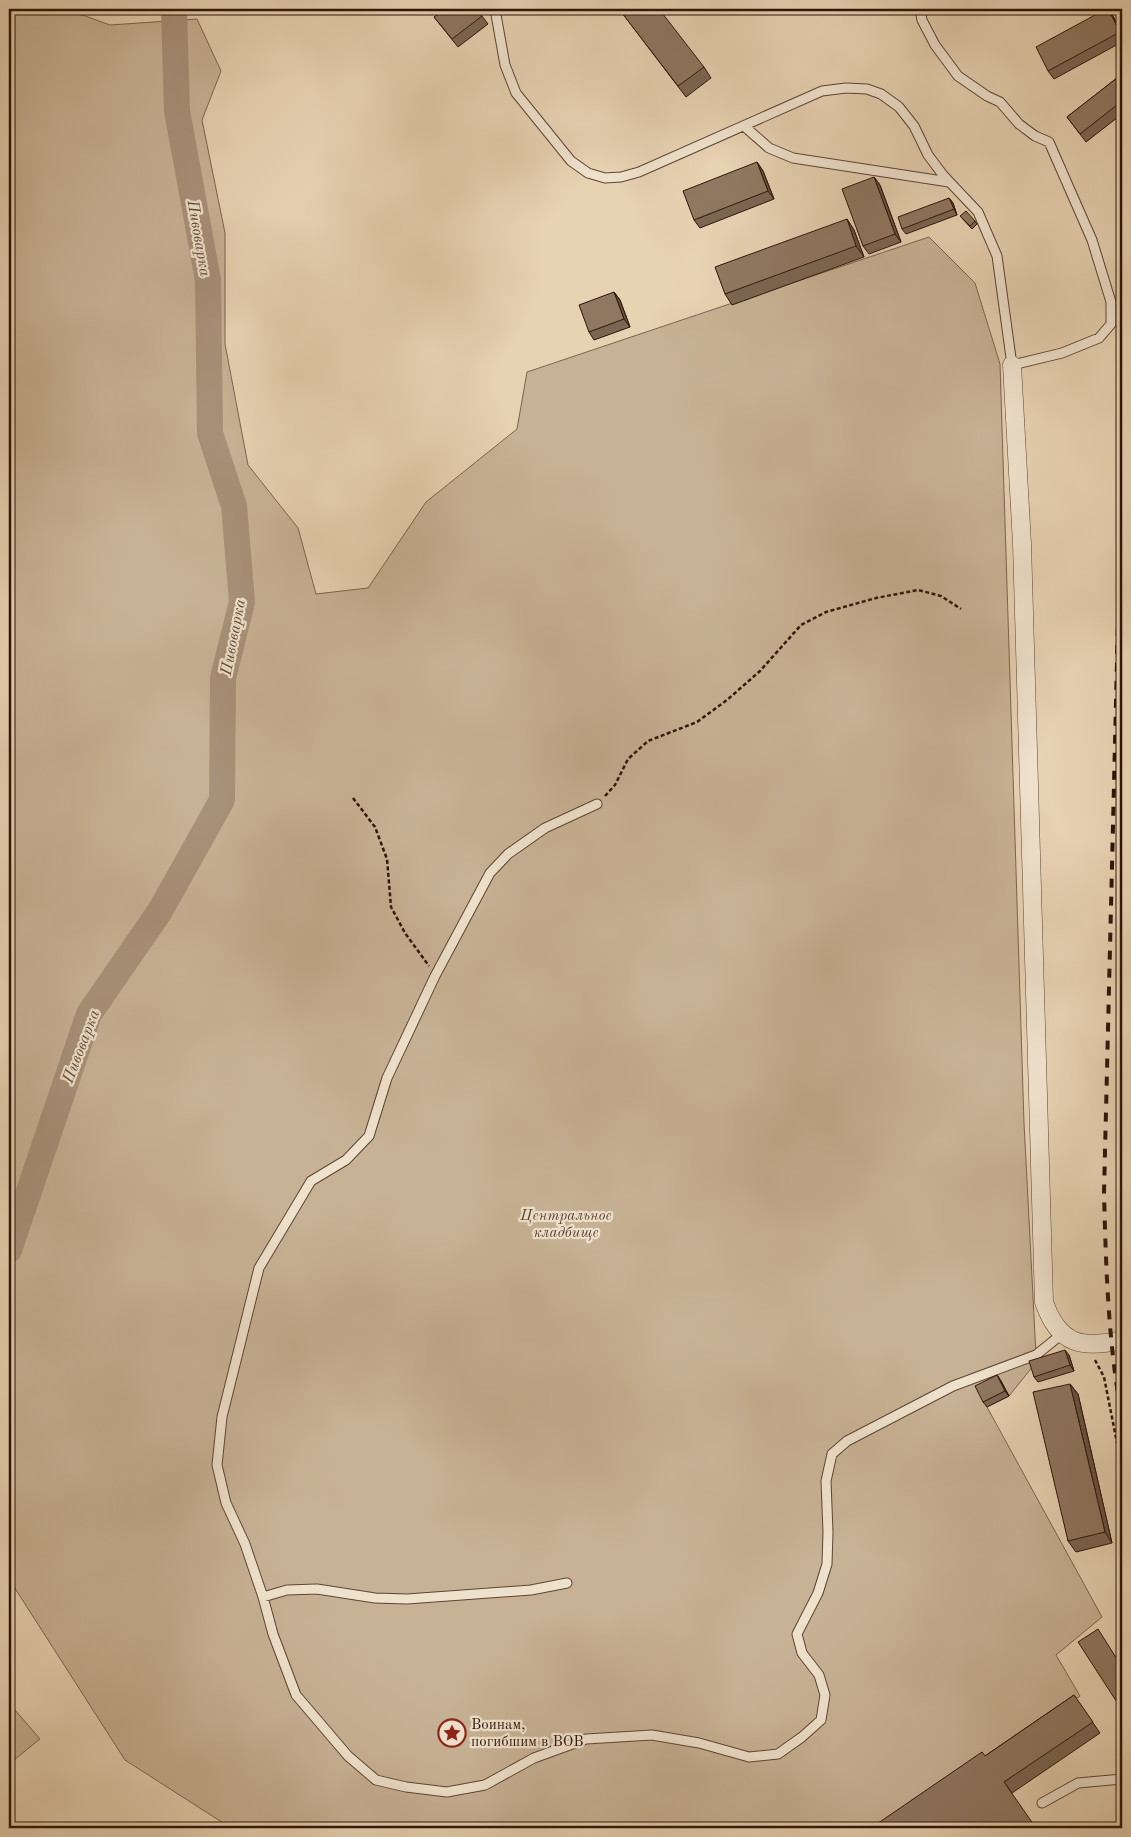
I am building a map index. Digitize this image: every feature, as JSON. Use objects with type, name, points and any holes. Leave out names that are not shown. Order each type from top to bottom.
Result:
[{"type":"street","points":[[1012,365],[1022,544],[1044,1302],[1050,1320],[1062,1334],[1079,1343],[1098,1344],[1122,1340]]},
{"type":"lane","points":[[495,9],[505,65],[516,93],[570,161],[588,173],[606,178],[621,177],[639,172],[822,91],[846,88],[867,89],[881,94],[899,107],[914,126],[928,155],[949,182],[978,212],[997,256],[1012,365],[1062,352],[1099,338],[1111,324],[1111,302],[1092,240],[1049,142],[1035,136],[1019,124],[1000,102],[987,96],[958,76],[935,45],[922,20],[920,9]]},
{"type":"lane","points":[[744,126],[768,148],[794,158],[949,182]]},
{"type":"lane","points":[[597,804],[545,828],[508,854],[490,873],[435,976],[387,1078],[369,1136],[346,1160],[311,1181],[259,1268],[222,1417],[217,1465],[226,1502],[245,1544],[263,1597],[272,1634],[296,1695],[348,1756],[376,1780],[406,1788],[447,1792],[485,1785],[534,1758],[586,1739],[652,1735],[699,1743],[749,1757],[778,1754],[802,1737],[821,1720],[825,1695],[818,1675],[802,1653],[796,1634],[818,1593],[827,1564],[826,1481],[832,1454],[847,1440],[953,1386],[1036,1355],[1062,1334]]},
{"type":"lane","points":[[263,1597],[288,1590],[317,1589],[375,1598],[407,1599],[531,1590],[567,1583]]},
{"type":"lane","points":[[1042,1803],[1078,1783],[1122,1779]]},
{"type":"path","points":[[597,804],[615,785],[628,758],[648,741],[697,722],[727,700],[760,671],[801,625],[826,612],[876,598],[918,590],[941,596],[961,609]]},
{"type":"path","points":[[353,798],[375,827],[387,859],[391,907],[405,933],[435,976]]},
{"type":"path","points":[[1079,1343],[1094,1358],[1104,1377],[1122,1468]]},
{"type":"green space","name":"Центральное кладбище","points":[[9,9],[66,9],[110,25],[197,19],[221,71],[202,120],[225,233],[225,344],[248,465],[298,528],[316,594],[368,588],[426,502],[517,429],[527,372],[929,237],[975,283],[1000,364],[1024,1123],[1036,1355],[1038,1360],[1009,1396],[987,1407],[1102,1617],[1056,1655],[1080,1696],[884,1828],[231,1828],[125,1760],[9,1579]]},
{"type":"green space","points":[[9,1703],[40,1739],[9,1764]]},
{"type":"building","points":[[446,9],[450,14],[457,9],[477,9],[482,16],[452,39],[434,17]]},
{"type":"building","points":[[619,9],[659,9],[704,67],[678,86]]},
{"type":"building","points":[[1108,9],[1120,32],[1048,71],[1036,47]]},
{"type":"building","points":[[1122,74],[1122,101],[1080,134],[1067,117]]},
{"type":"building","points":[[757,162],[768,191],[694,220],[683,191]]},
{"type":"building","points":[[874,177],[895,234],[863,246],[842,189]]},
{"type":"building","points":[[949,198],[954,209],[902,229],[898,217]]},
{"type":"building","points":[[966,211],[975,221],[970,226],[960,216]]},
{"type":"building","points":[[847,219],[856,246],[725,294],[715,267]]},
{"type":"building","points":[[614,292],[624,319],[589,332],[579,305]]},
{"type":"building","points":[[1065,1350],[1070,1365],[1034,1377],[1029,1361]]},
{"type":"building","points":[[997,1375],[1005,1391],[983,1402],[975,1386]]},
{"type":"building","points":[[1070,1384],[1105,1532],[1068,1541],[1033,1392]]},
{"type":"building","points":[[1098,1629],[1122,1667],[1122,1710],[1078,1642]]},
{"type":"building","points":[[1074,1695],[1093,1722],[1004,1782],[1036,1828],[871,1828],[982,1752],[985,1756]]},
{"type":"waterway","name":"Пивоварка","points":[[9,1250],[89,1014],[160,911],[222,800],[223,678],[242,602],[234,506],[210,433],[208,280],[177,111],[174,9]]},
{"type":"railway","points":[[1122,591],[1118,621],[1104,1193],[1111,1333],[1122,1417]]},
{"type":"railway","points":[[1120,852],[1122,822]]},
{"type":"place","name":"Воинам, погибшим в ВОВ","points":[[452,1733]]}]
